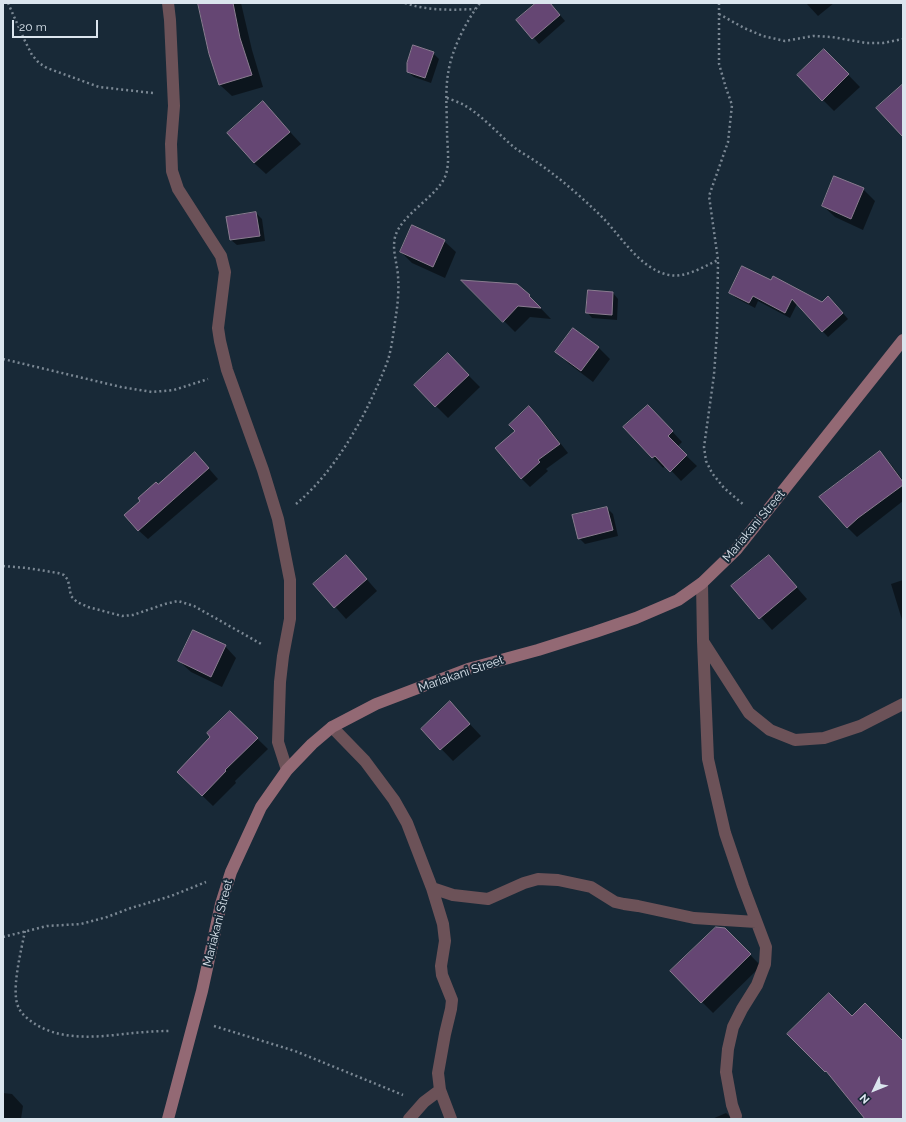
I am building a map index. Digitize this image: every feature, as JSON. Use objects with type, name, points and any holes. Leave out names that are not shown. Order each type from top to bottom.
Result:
[{"type":"street","points":[[168,3],[174,106],[171,144],[172,171],[178,189],[221,256],[225,272],[218,328],[227,370],[263,470],[278,519],[290,580],[290,619],[283,656],[278,742],[287,770]]},
{"type":"street","name":"Mariakani Street","points":[[168,1119],[193,1025],[221,904],[231,872],[261,807],[287,770],[312,744],[332,727],[376,704],[468,669],[538,650],[636,618],[678,600],[702,583],[736,550],[903,340]]},
{"type":"street","points":[[702,583],[708,759],[725,833],[766,947],[765,964],[756,985],[733,1028],[728,1049],[726,1072],[732,1105],[736,1116]]},
{"type":"street","points":[[703,641],[749,713],[770,730],[795,740],[824,738],[860,726],[903,704]]},
{"type":"street","points":[[332,727],[365,761],[394,800],[407,823],[432,888],[443,924],[445,941],[441,966],[442,976],[452,1000],[438,1073],[440,1090],[451,1119]]},
{"type":"street","points":[[432,888],[453,895],[488,899],[524,883],[538,879],[558,880],[591,887],[615,902],[624,904],[694,918],[756,922]]},
{"type":"street","points":[[409,1119],[424,1102],[440,1090]]},
{"type":"path","points":[[8,3],[32,55],[39,63],[47,68],[100,87],[154,93],[174,106]]},
{"type":"path","points":[[405,3],[412,6],[444,10],[475,9]]},
{"type":"path","points":[[278,519],[306,496],[331,467],[350,440],[370,401],[388,358],[396,314],[398,276],[393,251],[395,236],[402,225],[437,188],[446,175],[448,159],[447,98],[448,75],[451,58],[475,9],[480,3]]},
{"type":"path","points":[[719,3],[719,64],[732,105],[728,142],[709,196],[718,260],[717,332],[714,375],[704,447],[706,461],[712,473],[724,488],[761,520]]},
{"type":"path","points":[[719,14],[756,34],[786,41],[813,36],[832,37],[866,43],[884,43],[903,39]]},
{"type":"path","points":[[447,98],[463,104],[474,112],[517,149],[539,163],[573,191],[601,216],[643,262],[667,275],[679,276],[718,260]]},
{"type":"path","points":[[3,359],[121,387],[152,392],[174,390],[202,381],[227,370]]},
{"type":"path","points":[[3,566],[27,568],[64,575],[68,580],[71,596],[77,602],[122,616],[133,615],[178,601],[217,618],[283,656]]},
{"type":"path","points":[[3,937],[47,926],[82,924],[107,917],[171,896],[231,872]]},
{"type":"path","points":[[24,931],[17,976],[16,998],[21,1013],[36,1026],[76,1037],[104,1037],[193,1025],[295,1051],[391,1091],[424,1102]]},
{"type":"building","points":[[198,3],[233,3],[240,38],[252,75],[219,85],[209,54]]},
{"type":"building","points":[[536,3],[550,3],[560,15],[532,39],[516,20]]},
{"type":"building","points":[[413,45],[434,52],[425,78],[407,72],[407,63]]},
{"type":"building","points":[[824,49],[849,74],[822,101],[797,75]]},
{"type":"building","points":[[903,84],[903,137],[876,108]]},
{"type":"building","points":[[263,101],[290,132],[254,163],[227,133]]},
{"type":"building","points":[[834,176],[864,188],[851,219],[822,206]]},
{"type":"building","points":[[256,212],[260,236],[230,240],[226,217]]},
{"type":"building","points":[[412,225],[445,240],[433,267],[400,252]]},
{"type":"building","points":[[742,266],[771,280],[773,276],[822,302],[828,296],[843,313],[822,332],[792,299],[785,313],[753,296],[749,303],[729,293]]},
{"type":"building","points":[[461,280],[517,284],[530,295],[529,296],[541,308],[518,306],[503,322]]},
{"type":"building","points":[[588,290],[613,292],[612,315],[586,313]]},
{"type":"building","points":[[573,328],[599,347],[581,371],[555,352]]},
{"type":"building","points":[[448,353],[469,375],[435,407],[414,385]]},
{"type":"building","points":[[648,405],[673,431],[668,436],[687,455],[670,472],[655,456],[652,458],[623,427]]},
{"type":"building","points":[[529,406],[560,444],[538,460],[540,462],[521,479],[495,448],[515,431],[509,425]]},
{"type":"building","points":[[880,451],[903,482],[903,485],[858,518],[847,528],[819,497]]},
{"type":"building","points":[[195,452],[209,468],[138,531],[124,515],[140,501],[138,498],[156,482],[158,484]]},
{"type":"building","points":[[607,507],[613,530],[578,539],[572,515]]},
{"type":"building","points":[[346,555],[367,579],[334,608],[313,584]]},
{"type":"building","points":[[769,555],[797,587],[759,619],[731,586]]},
{"type":"building","points":[[193,630],[226,645],[211,677],[178,661]]},
{"type":"building","points":[[450,701],[470,724],[440,750],[421,729]]},
{"type":"building","points":[[230,711],[258,738],[225,770],[226,771],[202,796],[177,772],[210,737],[207,733]]},
{"type":"building","points":[[716,927],[725,928],[751,954],[701,1003],[670,971]]},
{"type":"building","points":[[829,993],[852,1016],[865,1003],[903,1041],[903,1119],[865,1119],[826,1071],[825,1072],[787,1034]]}]
